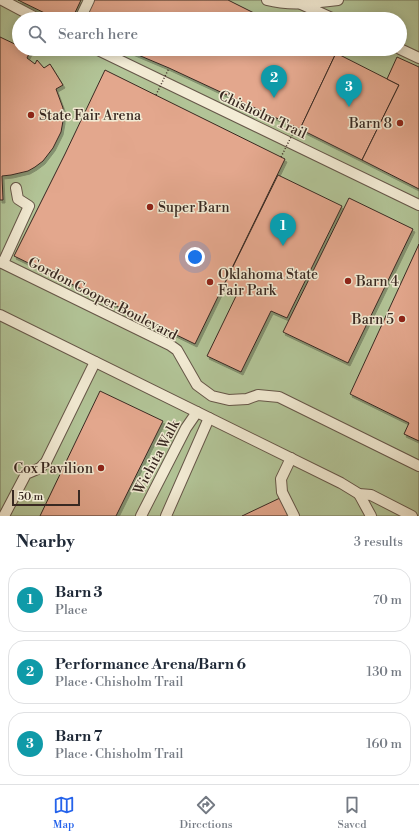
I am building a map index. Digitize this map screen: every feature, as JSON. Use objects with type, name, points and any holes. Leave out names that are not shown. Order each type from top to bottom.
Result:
[{"type":"street","points":[[2,0],[25,12]]},
{"type":"street","points":[[83,12],[89,0]]},
{"type":"street","points":[[267,0],[273,2],[298,3],[338,0]]},
{"type":"street","points":[[298,3],[318,12]]},
{"type":"street","points":[[407,52],[419,58]]},
{"type":"street","name":"Chisholm Trail","points":[[110,56],[419,205]]},
{"type":"street","points":[[1,262],[29,206],[18,199],[16,188]]},
{"type":"street","name":"Gordon Cooper Boulevard","points":[[1,262],[170,345],[177,350],[197,385],[212,396],[229,400],[247,399],[258,395],[279,397],[419,466]]},
{"type":"street","points":[[0,315],[291,458],[341,483],[359,494],[371,496],[412,516]]},
{"type":"street","points":[[4,516],[26,474],[40,468],[46,462],[95,362]]},
{"type":"street","name":"Wichita Walk","points":[[141,516],[186,428],[197,412]]},
{"type":"street","points":[[166,516],[210,418]]},
{"type":"street","points":[[291,458],[281,479],[282,492],[294,516]]},
{"type":"street","points":[[359,494],[371,516]]},
{"type":"path","points":[[156,95],[169,68]]},
{"type":"path","points":[[281,157],[296,127]]},
{"type":"green space","name":"Oklahoma State Fair Park","points":[[0,0],[419,0],[419,516],[0,516]]},
{"type":"building","points":[[18,0],[81,0],[75,12],[43,12]]},
{"type":"building","points":[[94,0],[228,0],[252,12],[88,12]]},
{"type":"building","name":"State Fair Arena","points":[[0,37],[12,43],[12,56],[28,56],[27,58],[35,64],[37,60],[44,68],[50,64],[63,85],[56,89],[63,108],[63,121],[61,132],[53,148],[43,161],[28,171],[2,176],[3,200],[0,200]]},
{"type":"building","points":[[141,56],[335,56],[300,129]]},
{"type":"building","points":[[335,56],[342,56],[399,85],[362,160],[300,129]]},
{"type":"building","name":"Barn 8","points":[[397,57],[419,67],[419,189],[362,160],[399,85],[387,79]]},
{"type":"building","name":"Super Barn","points":[[105,70],[285,159],[195,344],[14,256]]},
{"type":"building","points":[[278,175],[342,206],[287,318],[271,311],[241,372],[207,356],[238,292],[224,285]]},
{"type":"building","name":"Barn 4","points":[[349,198],[413,229],[348,363],[283,332]]},
{"type":"building","name":"Barn 5","points":[[419,244],[419,441],[404,434],[409,423],[350,394]]},
{"type":"building","name":"Cox Pavilion","points":[[100,391],[163,421],[116,516],[40,516]]},
{"type":"building","points":[[280,498],[288,516],[242,516]]},
{"type":"place","name":"Performance Arena/Barn 6","points":[[274,98]]},
{"type":"place","name":"Barn 7","points":[[349,107]]},
{"type":"place","name":"State Fair Arena","points":[[31,115]]},
{"type":"place","name":"Barn 8","points":[[400,123]]},
{"type":"place","name":"Super Barn","points":[[150,207]]},
{"type":"place","name":"Barn 3","points":[[283,246]]},
{"type":"place","name":"Barn 4","points":[[348,281]]},
{"type":"place","name":"Oklahoma State Fair Park","points":[[210,282]]},
{"type":"place","name":"Barn 5","points":[[402,319]]},
{"type":"place","name":"Cox Pavilion","points":[[101,468]]}]
